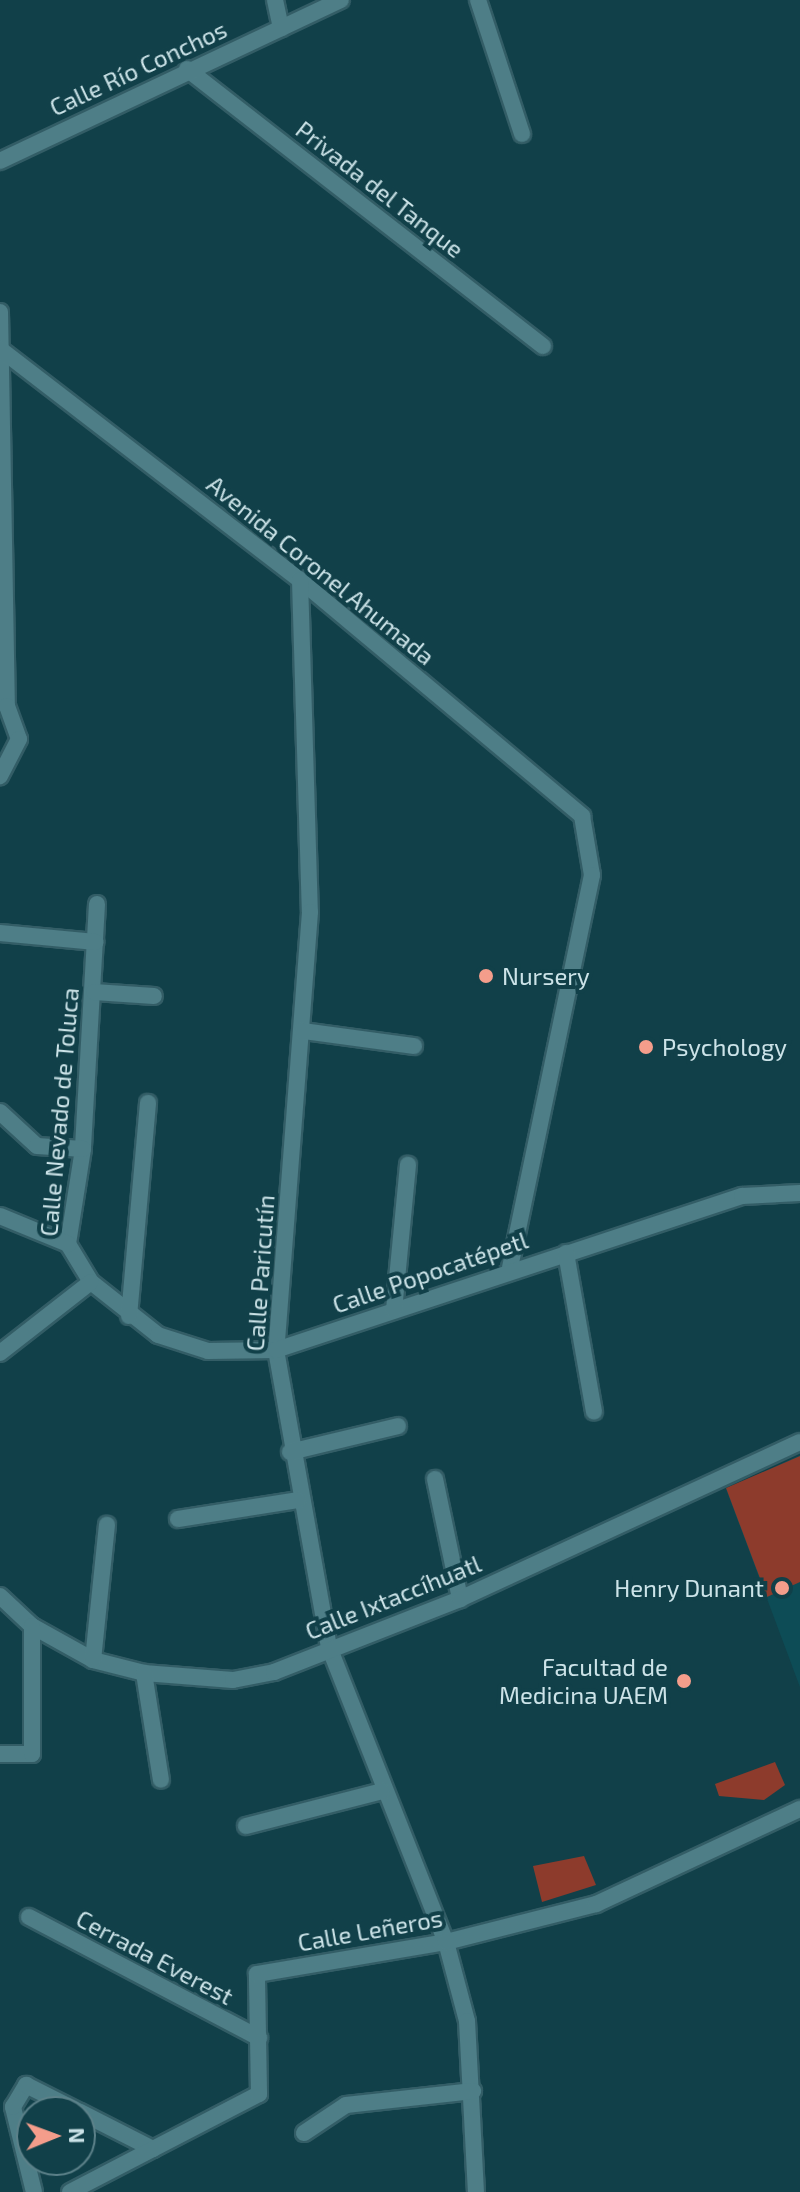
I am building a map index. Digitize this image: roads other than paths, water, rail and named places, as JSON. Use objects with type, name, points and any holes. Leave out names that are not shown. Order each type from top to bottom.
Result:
[{"type":"street","points":[[275,0],[281,28]]},
{"type":"street","name":"Calle Río Conchos","points":[[0,161],[187,69],[341,0]]},
{"type":"street","points":[[478,0],[522,134]]},
{"type":"street","name":"Privada del Tanque","points":[[187,69],[543,346]]},
{"type":"street","points":[[0,312],[7,706],[19,739],[0,776]]},
{"type":"street","name":"Avenida Coronel Ahumada","points":[[1,349],[300,580],[582,816],[591,844],[592,875],[510,1268]]},
{"type":"street","name":"Calle Paricutín","points":[[300,580],[310,912],[276,1350],[298,1500],[329,1647],[382,1791],[446,1942],[467,2021],[476,2192]]},
{"type":"street","name":"Calle Nevado de Toluca","points":[[91,1282],[68,1244],[83,1149],[97,904]]},
{"type":"street","points":[[0,933],[96,942]]},
{"type":"street","points":[[94,992],[154,996]]},
{"type":"street","points":[[303,1031],[414,1046]]},
{"type":"street","points":[[129,1316],[148,1103]]},
{"type":"street","points":[[0,1112],[37,1146],[83,1149]]},
{"type":"street","points":[[394,1310],[408,1165]]},
{"type":"street","name":"Calle Popocatépetl","points":[[91,1282],[129,1316],[208,1351],[276,1350],[510,1268],[742,1196],[800,1193]]},
{"type":"street","points":[[0,1216],[68,1244]]},
{"type":"street","points":[[566,1253],[594,1412]]},
{"type":"street","points":[[0,1353],[91,1282]]},
{"type":"street","points":[[290,1452],[398,1426]]},
{"type":"street","name":"Calle Ixtaccíhuatl","points":[[0,1596],[32,1626],[93,1660],[144,1673],[233,1680],[460,1599],[800,1442]]},
{"type":"street","points":[[435,1479],[460,1599]]},
{"type":"street","points":[[178,1519],[298,1500]]},
{"type":"street","points":[[93,1660],[107,1525]]},
{"type":"street","points":[[0,1754],[32,1754],[32,1626]]},
{"type":"street","points":[[144,1673],[161,1780]]},
{"type":"street","points":[[246,1826],[382,1791]]},
{"type":"street","name":"Calle Leñeros","points":[[70,2192],[259,2094],[257,1974],[446,1942],[596,1904],[800,1809]]},
{"type":"street","name":"Cerrada Everest","points":[[29,1917],[259,2038]]},
{"type":"street","points":[[20,2096],[26,2085],[48,2096]]},
{"type":"street","points":[[304,2133],[346,2105],[473,2091]]},
{"type":"street","points":[[96,2120],[153,2149]]},
{"type":"place","name":"Nursery","points":[[486,976]]},
{"type":"place","name":"Psychology","points":[[646,1047]]},
{"type":"place","name":"Henry Dunant","points":[[782,1588]]},
{"type":"place","name":"Facultad de Medicina UAEM","points":[[684,1681]]}]
